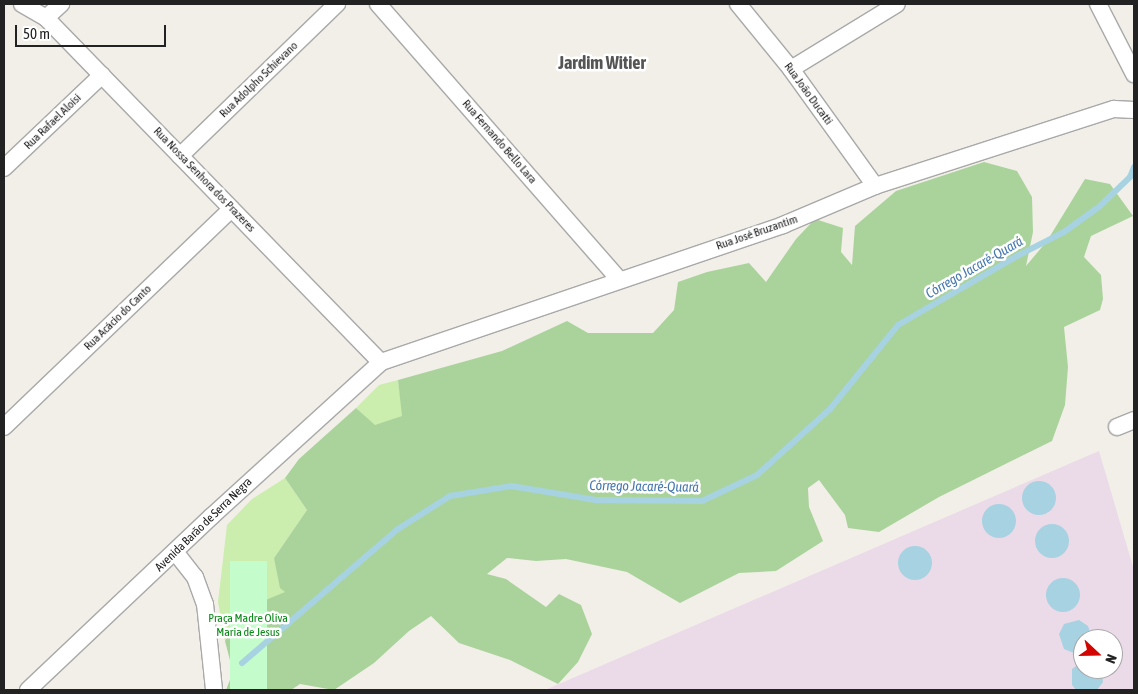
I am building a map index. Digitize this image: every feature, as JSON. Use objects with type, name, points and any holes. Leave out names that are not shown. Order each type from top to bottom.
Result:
[{"type":"street","name":"Rua Nossa Senhora dos Prazeres","points":[[22,4],[46,18],[381,362]]},
{"type":"street","points":[[46,18],[61,4]]},
{"type":"street","name":"Rua Adolpho Schievano","points":[[180,156],[337,4]]},
{"type":"street","name":"Rua Fernando Bello Lara","points":[[378,4],[619,280]]},
{"type":"street","name":"Rua João Ducatti","points":[[738,4],[791,69],[875,186]]},
{"type":"street","points":[[791,69],[897,4]]},
{"type":"street","points":[[1098,4],[1134,74]]},
{"type":"street","name":"Rua Rafael Aloísi","points":[[4,168],[102,75]]},
{"type":"street","name":"Rua José Bruzantim","points":[[381,362],[783,225],[875,186],[1104,112],[1134,110]]},
{"type":"street","name":"Rua Acácio do Canto","points":[[4,427],[231,208]]},
{"type":"street","name":"Avenida Barão de Serra Negra","points":[[28,690],[176,553],[212,516],[381,362]]},
{"type":"street","points":[[1117,427],[1134,420]]},
{"type":"street","points":[[176,553],[194,577],[205,604],[214,690]]},
{"type":"shaded area","points":[[1099,451],[1134,570],[1134,690],[545,690]]},
{"type":"green space","points":[[984,162],[1017,171],[1032,197],[1033,232],[1026,266],[1047,241],[1085,179],[1110,184],[1133,216],[1091,236],[1084,257],[1101,275],[1103,299],[1100,310],[1064,327],[1068,367],[1065,405],[1052,441],[939,497],[879,532],[848,528],[845,515],[819,480],[808,488],[809,507],[823,541],[776,571],[739,573],[680,603],[627,572],[566,559],[536,561],[507,558],[487,574],[506,579],[546,607],[559,594],[581,605],[592,634],[578,662],[558,684],[510,660],[459,643],[431,616],[409,631],[374,663],[334,690],[300,684],[291,690],[226,690],[233,672],[225,641],[239,611],[285,592],[280,588],[274,558],[307,510],[285,478],[299,459],[356,408],[375,425],[402,416],[398,380],[502,351],[567,321],[588,333],[653,333],[674,310],[678,282],[707,272],[749,263],[766,282],[796,239],[815,219],[843,228],[841,252],[852,265],[855,226],[896,191]]},
{"type":"green space","points":[[398,380],[403,416],[375,426],[356,408],[379,385]]},
{"type":"green space","points":[[285,478],[307,510],[274,558],[286,592],[239,611],[225,641],[218,602],[227,525],[252,499]]},
{"type":"green space","name":"Praça Madre Oliva Maria de Jesus","points":[[230,561],[267,561],[267,690],[230,690]]},
{"type":"water","points":[[1039,481],[1051,486],[1056,498],[1051,510],[1039,515],[1027,510],[1022,498],[1027,486]]},
{"type":"water","points":[[999,504],[1011,509],[1016,521],[1011,533],[999,538],[987,533],[982,521],[987,509]]},
{"type":"water","points":[[1052,524],[1064,529],[1069,541],[1064,553],[1052,558],[1040,553],[1035,541],[1040,529]]},
{"type":"water","points":[[915,546],[927,551],[932,563],[927,575],[915,580],[903,575],[898,563],[903,551]]},
{"type":"water","points":[[1063,578],[1075,583],[1080,595],[1075,607],[1063,612],[1051,607],[1046,595],[1051,583]]},
{"type":"water","points":[[1079,620],[1088,626],[1089,629],[1073,629],[1073,653],[1064,649],[1059,634],[1064,624]]},
{"type":"water","points":[[1072,669],[1073,679],[1103,679],[1103,682],[1097,690],[1076,690],[1072,685]]},
{"type":"waterway","name":"Córrego Jacaré-Quará","points":[[242,663],[398,529],[450,496],[511,486],[596,500],[702,501],[757,475],[830,409],[898,325],[1017,256],[1064,232],[1100,206],[1130,177],[1134,167]]},
{"type":"district","name":"Jardim Witier","points":[[602,63]]}]
